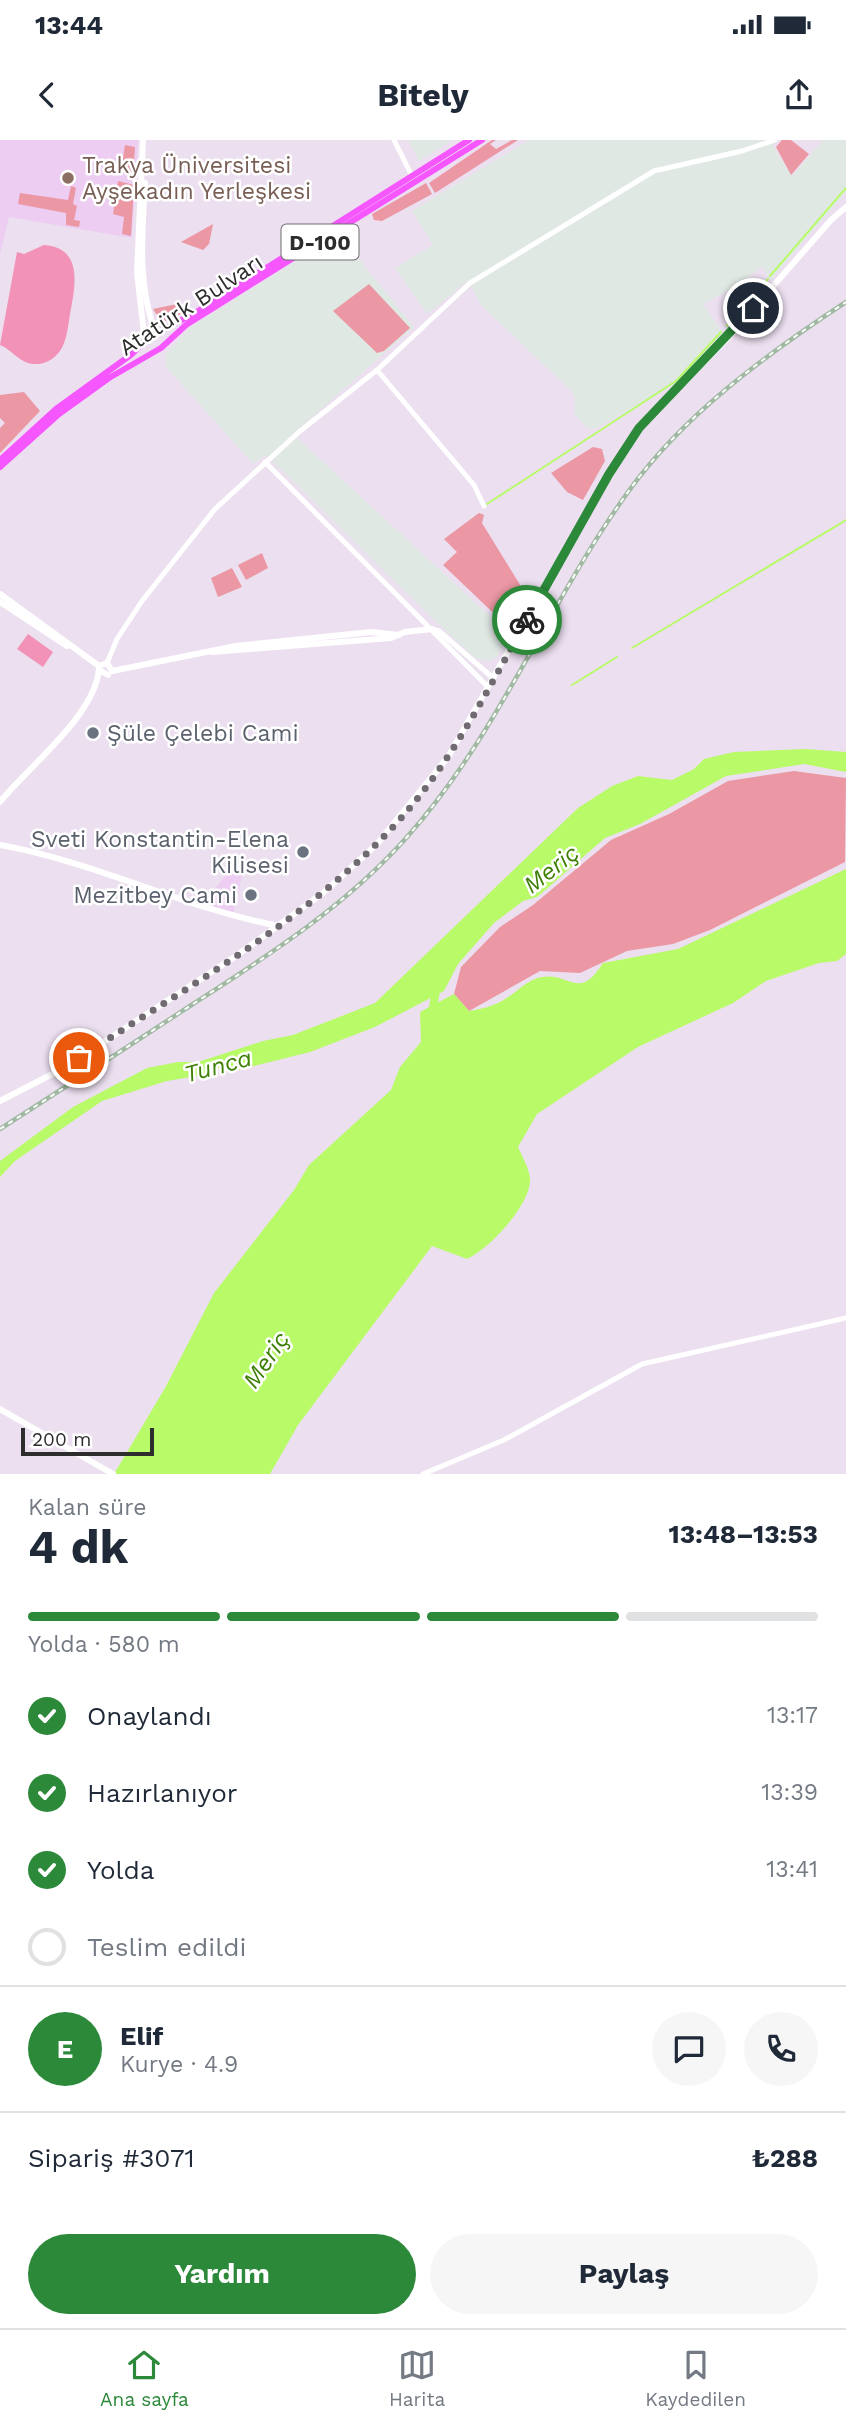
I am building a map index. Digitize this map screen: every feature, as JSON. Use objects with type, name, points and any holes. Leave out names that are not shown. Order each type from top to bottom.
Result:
[{"type":"main road","points":[[145,140],[142,271],[148,310],[156,334],[162,341],[161,348]]},
{"type":"main road","points":[[145,140],[137,273],[144,347],[150,355]]},
{"type":"main road","name":"Atatürk Bulvarı","points":[[0,460],[56,409],[156,334],[195,313],[469,140]]},
{"type":"main road","name":"Atatürk Bulvarı","points":[[0,467],[59,414],[161,348],[186,326],[482,140]]},
{"type":"main road","points":[[0,1101],[64,1068],[279,926],[346,873],[403,815],[448,757],[609,474],[639,428],[725,341],[831,220],[846,207]]},
{"type":"main road","points":[[0,594],[73,647]]},
{"type":"main road","points":[[0,602],[110,673]]},
{"type":"main road","points":[[98,681],[110,673],[236,646],[371,632],[399,635],[432,629]]},
{"type":"main road","points":[[102,666],[110,673]]},
{"type":"main road","points":[[0,802],[66,730],[98,681],[102,666]]},
{"type":"main road","points":[[0,845],[35,851],[138,882],[213,910],[279,926]]},
{"type":"main road","points":[[0,1409],[113,1474]]},
{"type":"street","points":[[394,140],[412,176]]},
{"type":"street","points":[[102,666],[142,601],[215,509],[265,462],[377,370],[470,283],[654,171],[742,151],[775,140]]},
{"type":"street","points":[[377,370],[474,485],[484,506]]},
{"type":"street","points":[[265,462],[432,629],[436,638],[488,687]]},
{"type":"street","points":[[432,629],[439,631],[493,678]]},
{"type":"street","points":[[423,1474],[514,1434],[642,1364],[846,1318]]},
{"type":"shaded area","name":"Trakya Üniversitesi Ayşekadın Yerleşkesi","points":[[0,140],[138,140],[132,238],[9,217],[0,254]]},
{"type":"shaded area","points":[[408,140],[452,140],[419,161]]},
{"type":"shaded area","points":[[492,140],[496,140],[490,144],[496,149],[512,140],[518,140],[435,193],[429,183]]},
{"type":"shaded area","points":[[529,140],[774,140],[773,146],[792,176],[823,140],[846,140],[846,192],[771,280],[762,267],[732,289],[703,304],[724,334],[683,380],[595,429],[587,428],[574,413],[575,399],[571,391],[481,305],[468,281],[427,314],[395,268],[433,245],[412,211]]},
{"type":"shaded area","points":[[782,140],[791,140],[809,154],[791,175],[776,147]]},
{"type":"shaded area","points":[[125,145],[135,147],[133,175],[121,172]]},
{"type":"shaded area","points":[[118,181],[134,185],[131,236],[122,234],[124,217],[113,214]]},
{"type":"shaded area","points":[[426,183],[432,194],[382,221],[374,220],[372,214]]},
{"type":"shaded area","points":[[71,186],[76,188],[73,204],[77,206],[74,220],[80,221],[79,227],[66,225],[66,213],[18,204],[20,193],[68,200]]},
{"type":"shaded area","points":[[213,224],[209,244],[203,250],[181,242]]},
{"type":"shaded area","points":[[343,232],[350,248],[414,327],[293,434],[508,633],[497,657],[488,661],[475,658],[437,623],[266,455],[253,464],[166,367],[165,355],[192,326]]},
{"type":"shaded area","points":[[44,245],[66,253],[74,270],[74,292],[67,333],[60,351],[47,362],[31,364],[0,345],[17,252],[24,254]]},
{"type":"shaded area","points":[[369,284],[410,328],[384,351],[377,353],[333,311]]},
{"type":"shaded area","points":[[177,304],[183,313],[162,323],[153,309]]},
{"type":"shaded area","points":[[24,392],[40,411],[0,453],[0,428],[5,423],[0,418],[0,395]]},
{"type":"shaded area","points":[[593,447],[602,449],[605,461],[583,500],[567,492],[551,473]]},
{"type":"shaded area","points":[[479,513],[484,515],[482,523],[525,593],[526,605],[513,625],[507,626],[443,565],[457,552],[444,539]]},
{"type":"shaded area","points":[[262,553],[268,568],[246,580],[238,565]]},
{"type":"shaded area","points":[[232,568],[242,587],[218,597],[211,578]]},
{"type":"shaded area","points":[[28,634],[53,652],[43,667],[17,649]]},
{"type":"shaded area","points":[[794,771],[846,778],[845,862],[710,930],[673,944],[627,951],[580,973],[540,971],[469,1011],[454,994],[461,967],[500,927],[533,905],[611,840],[669,814],[728,781]]},
{"type":"shaded area","points":[[233,866],[243,872],[233,914],[203,904]]},
{"type":"water","name":"Tunca","points":[[806,749],[846,752],[846,772],[804,764],[726,776],[640,824],[605,838],[537,897],[523,901],[494,923],[458,964],[444,991],[375,1027],[310,1052],[238,1070],[217,1068],[202,1075],[167,1081],[102,1101],[15,1161],[0,1177],[0,1161],[73,1107],[147,1068],[178,1062],[198,1062],[263,1041],[293,1035],[375,1003],[578,808],[612,786],[638,776],[672,780],[694,769],[704,759],[734,752]]},
{"type":"water","points":[[846,869],[846,954],[837,961],[819,963],[766,981],[733,1003],[638,1047],[537,1114],[518,1147],[530,1178],[529,1189],[517,1212],[497,1236],[467,1259],[432,1246],[298,1425],[270,1474],[114,1474],[165,1388],[214,1293],[294,1190],[309,1165],[391,1090],[400,1067],[421,1042],[420,1012],[454,994],[469,1011],[488,1007],[542,977],[560,978],[574,983],[587,981],[603,963],[678,949]]},
{"type":"waterway","points":[[770,276],[846,188]]},
{"type":"waterway","points":[[760,288],[768,279]]},
{"type":"waterway","points":[[727,326],[755,294]]},
{"type":"waterway","points":[[487,504],[676,381],[721,332]]},
{"type":"waterway","points":[[632,648],[846,520]]},
{"type":"waterway","points":[[572,685],[617,657]]},
{"type":"waterway","name":"Meriç","points":[[432,1013],[437,985]]},
{"type":"railway","points":[[0,1129],[278,948],[333,907],[383,862],[440,797],[469,755],[599,534],[650,464],[728,387],[846,302]]},
{"type":"way so far","points":[[79,1058],[295,915],[377,844],[448,757],[527,620]]},
{"type":"place","name":"Trakya Üniversitesi Ayşekadın Yerleşkesi","points":[[68,178]]},
{"type":"place","name":"Şüle Çelebi Cami","points":[[93,733]]},
{"type":"place","name":"Sveti Konstantin-Elena Kilisesi","points":[[303,852]]},
{"type":"place","name":"Mezitbey Cami","points":[[251,895]]},
{"type":"route","points":[[527,620],[609,474],[639,428],[725,341],[753,308]]}]
